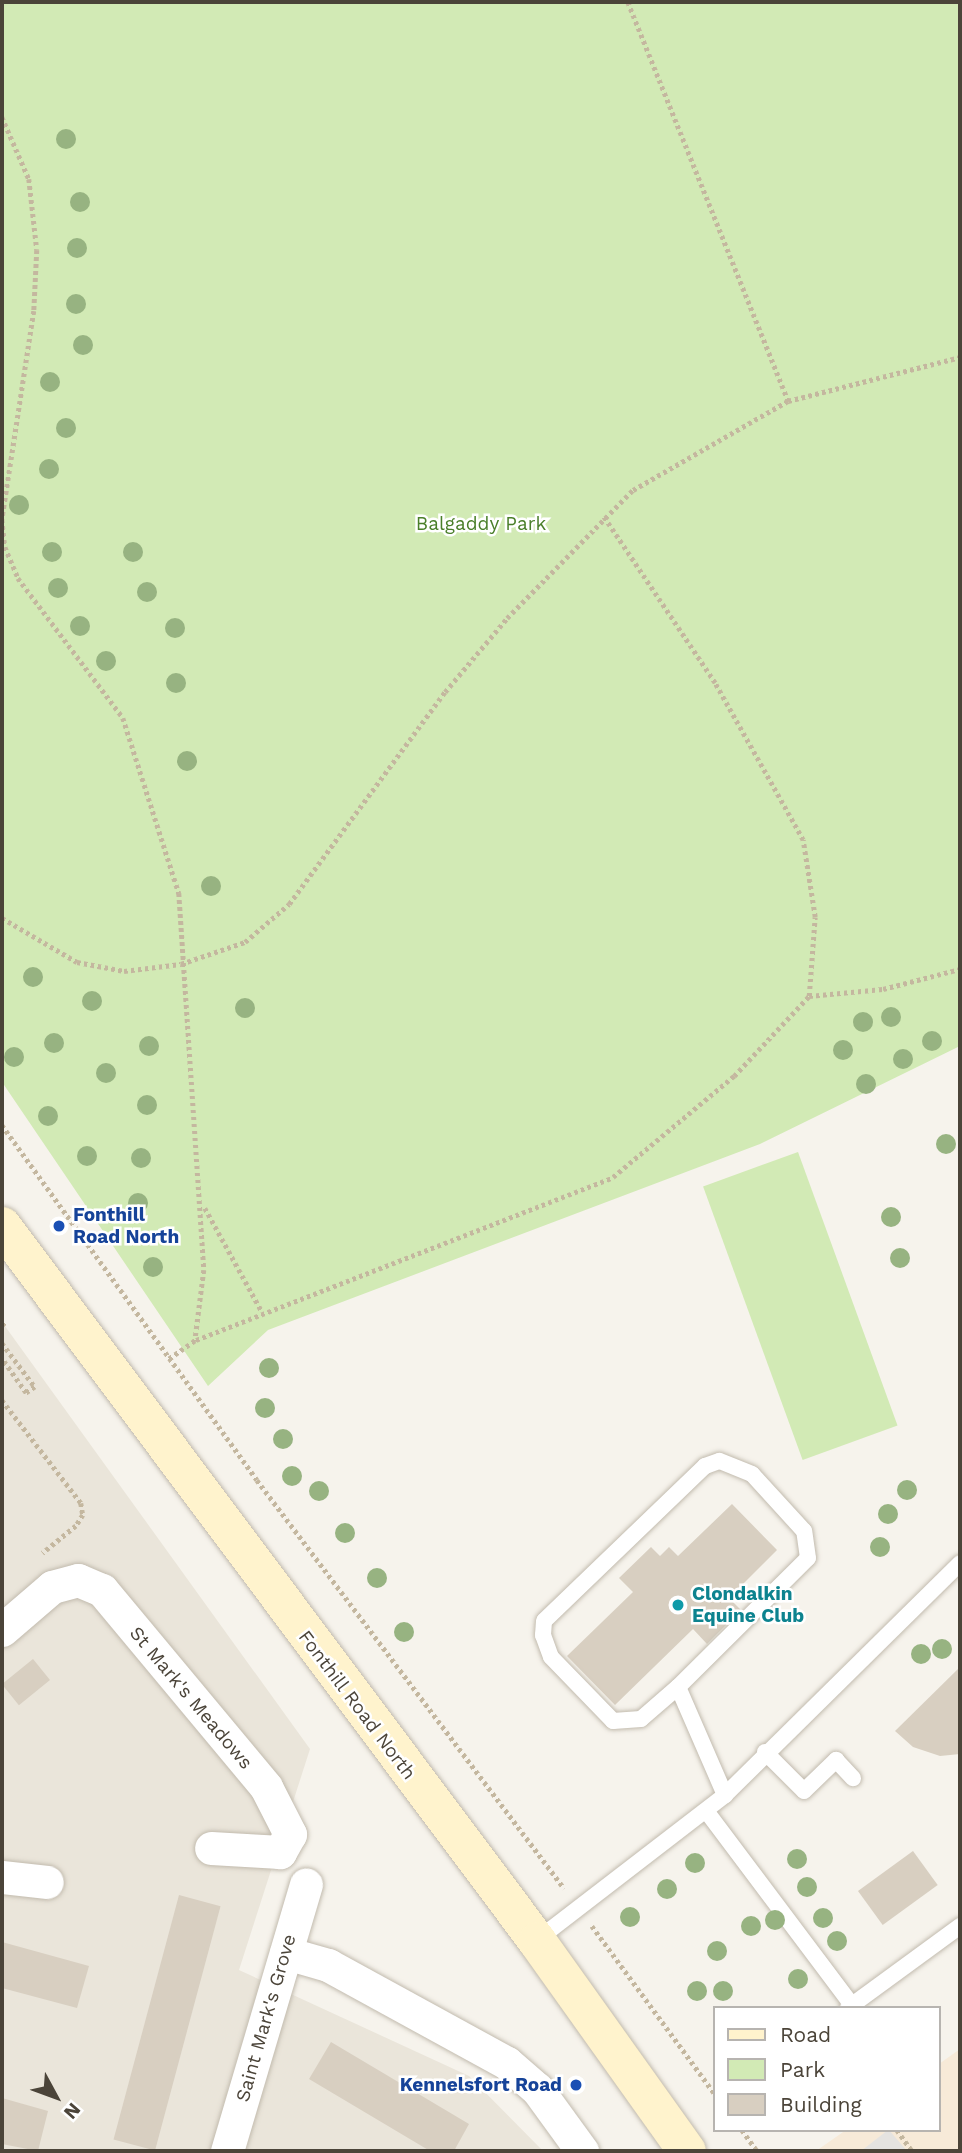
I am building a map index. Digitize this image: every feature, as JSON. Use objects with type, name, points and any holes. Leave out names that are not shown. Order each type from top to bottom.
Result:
[{"type":"main road","name":"Fonthill Road North","points":[[2,1226],[537,1941],[687,2151]]},
{"type":"street","name":"St Mark's Meadows","points":[[52,1587],[78,1580],[102,1590],[266,1787],[290,1834],[280,1853],[211,1848]]},
{"type":"street","points":[[2,1630],[52,1587]]},
{"type":"street","points":[[2,1877],[47,1882]]},
{"type":"street","name":"Saint Mark's Grove","points":[[227,2151],[306,1884]]},
{"type":"street","points":[[286,1953],[328,1965],[508,2063],[537,2089],[582,2151]]},
{"type":"lane","points":[[719,1461],[752,1474],[804,1531],[808,1558],[678,1687],[640,1719],[613,1721],[544,1648],[544,1622],[705,1466],[719,1461]]},
{"type":"lane","points":[[537,1941],[706,1812],[960,1563]]},
{"type":"lane","points":[[678,1687],[725,1795]]},
{"type":"lane","points":[[765,1752],[804,1791],[836,1760],[853,1778]]},
{"type":"lane","points":[[706,1812],[850,2006],[960,1926]]},
{"type":"path","points":[[628,2],[788,401]]},
{"type":"path","points":[[2,117],[29,179],[37,250],[34,311],[2,519],[5,547],[18,578],[123,718],[178,893],[181,964],[203,1204],[204,1270],[195,1340]]},
{"type":"path","points":[[2,919],[77,962],[124,971],[181,964],[225,951],[270,926],[445,692],[603,516],[633,490],[788,401],[960,357]]},
{"type":"path","points":[[169,1359],[195,1340],[261,1310],[613,1177],[734,1076],[808,996],[816,917],[803,841],[715,683],[603,516]]},
{"type":"path","points":[[808,996],[883,989],[960,969]]},
{"type":"path","points":[[2,1125],[169,1359],[713,2091]]},
{"type":"path","points":[[203,1204],[261,1310]]},
{"type":"path","points":[[2,1343],[35,1387],[26,1393],[2,1359]]},
{"type":"path","points":[[2,1400],[81,1503],[83,1515],[76,1527],[31,1563],[52,1587]]},
{"type":"path","points":[[743,2132],[757,2151]]},
{"type":"path","points":[[898,2132],[912,2151]]},
{"type":"shaded area","points":[[2,1322],[310,1749],[239,1970],[469,2076],[543,2151],[2,2151]]},
{"type":"shaded area","points":[[960,2049],[960,2151],[816,2151],[843,2132],[941,2132],[941,2063]]},
{"type":"shaded area","points":[[885,2132],[891,2132],[907,2151],[861,2151]]},
{"type":"green space","name":"Balgaddy Park","points":[[2,2],[960,2],[960,1046],[760,1144],[268,1330],[208,1386],[2,1082]]},
{"type":"green space","points":[[798,1152],[898,1425],[803,1460],[703,1187]]},
{"type":"building","name":"Clondalkin Equine Club","points":[[732,1504],[777,1550],[729,1598],[741,1610],[707,1644],[693,1629],[615,1705],[567,1656],[633,1592],[619,1578],[651,1547],[660,1556],[669,1547],[678,1556]]},
{"type":"building","points":[[33,1659],[50,1680],[19,1705],[2,1684]]},
{"type":"building","points":[[960,1667],[960,1754],[940,1756],[913,1747],[895,1731]]},
{"type":"building","points":[[913,1851],[938,1885],[883,1925],[858,1891]]},
{"type":"building","points":[[179,1895],[221,1906],[155,2151],[114,2139]]},
{"type":"building","points":[[2,1942],[89,1966],[77,2008],[2,1988]]},
{"type":"building","points":[[331,2042],[469,2124],[454,2151],[430,2151],[309,2079]]},
{"type":"building","points":[[2,2098],[48,2111],[38,2151],[2,2144]]},
{"type":"place","name":"Fonthill Road North","points":[[59,1226]]},
{"type":"place","name":"Clondalkin Equine Club","points":[[678,1605]]},
{"type":"place","name":"Kennelsfort Road","points":[[576,2085]]}]
